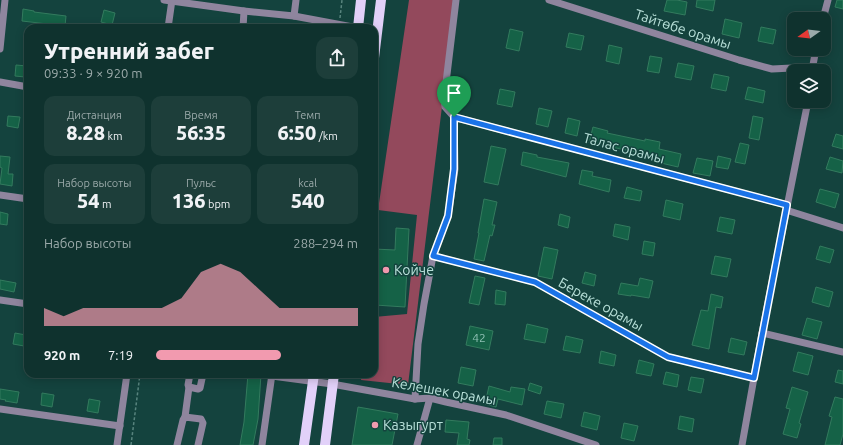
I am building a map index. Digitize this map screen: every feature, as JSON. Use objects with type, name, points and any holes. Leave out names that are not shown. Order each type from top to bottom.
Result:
[{"type":"main road","points":[[358,24],[361,0]]},
{"type":"main road","points":[[378,25],[381,0]]},
{"type":"main road","points":[[304,445],[314,378]]},
{"type":"main road","points":[[325,445],[333,379]]},
{"type":"street","points":[[0,49],[5,0]]},
{"type":"street","points":[[164,0],[244,12],[294,16],[340,24]]},
{"type":"street","points":[[294,16],[296,0]]},
{"type":"street","points":[[415,399],[418,344],[424,304],[433,256],[448,216],[454,169],[454,117],[445,107],[444,99],[456,0]]},
{"type":"street","name":"Тайтөбе орамы","points":[[549,0],[738,60],[772,69],[787,69]]},
{"type":"street","points":[[825,12],[828,0]]},
{"type":"street","points":[[169,24],[172,1]]},
{"type":"street","points":[[243,24],[244,12]]},
{"type":"street","points":[[0,82],[24,86]]},
{"type":"street","points":[[742,445],[762,333],[807,108]]},
{"type":"street","name":"Талас орамы","points":[[454,117],[787,208],[843,228]]},
{"type":"street","points":[[0,195],[24,198]]},
{"type":"street","name":"Береке орамы","points":[[433,256],[535,282],[668,357],[754,378]]},
{"type":"street","points":[[0,300],[24,303]]},
{"type":"street","points":[[762,333],[843,352]]},
{"type":"street","points":[[117,445],[126,378]]},
{"type":"street","points":[[177,445],[185,417],[189,378]]},
{"type":"street","points":[[189,387],[200,388],[202,378]]},
{"type":"street","points":[[262,445],[272,378]]},
{"type":"street","name":"Келешек орамы","points":[[314,378],[333,379],[415,399],[430,398],[506,415],[596,445]]},
{"type":"street","points":[[417,445],[430,398]]},
{"type":"street","points":[[0,409],[120,426]]},
{"type":"street","points":[[185,417],[201,419],[203,423],[198,445]]},
{"type":"path","points":[[340,24],[342,0]]},
{"type":"path","points":[[131,445],[139,378]]},
{"type":"shaded area","points":[[409,0],[455,0],[408,385],[361,380],[361,378],[378,378],[378,317],[407,314],[417,215],[378,210]]},
{"type":"building","points":[[667,0],[687,2],[685,15],[664,11]]},
{"type":"building","points":[[697,0],[715,0],[713,11],[696,7]]},
{"type":"building","points":[[837,0],[843,0],[843,9],[835,7]]},
{"type":"building","points":[[23,9],[66,16],[65,24],[48,24],[22,21]]},
{"type":"building","points":[[104,10],[115,13],[112,24],[101,22]]},
{"type":"building","points":[[725,19],[742,23],[739,38],[722,34]]},
{"type":"building","points":[[761,27],[776,30],[773,44],[758,41]]},
{"type":"building","points":[[510,29],[523,32],[519,51],[506,48]]},
{"type":"building","points":[[569,33],[584,36],[581,50],[566,47]]},
{"type":"building","points":[[609,45],[622,48],[619,64],[606,61]]},
{"type":"building","points":[[650,56],[662,58],[659,73],[647,71]]},
{"type":"building","points":[[678,63],[694,66],[691,80],[675,77]]},
{"type":"building","points":[[16,65],[24,66],[24,77],[15,76]]},
{"type":"building","points":[[714,74],[729,77],[726,91],[711,88]]},
{"type":"building","points":[[748,87],[765,91],[763,103],[745,99]]},
{"type":"building","points":[[500,89],[515,92],[512,107],[497,104]]},
{"type":"building","points":[[539,108],[552,111],[548,127],[536,124]]},
{"type":"building","points":[[8,116],[20,117],[18,128],[7,126]]},
{"type":"building","points":[[753,116],[763,118],[759,140],[749,138]]},
{"type":"building","points":[[568,118],[580,121],[577,136],[565,133]]},
{"type":"building","points":[[593,127],[608,131],[607,133],[645,141],[645,139],[660,142],[659,149],[681,154],[678,167],[661,163],[662,160],[642,155],[642,153],[589,143]]},
{"type":"building","points":[[836,134],[843,136],[843,149],[832,146]]},
{"type":"building","points":[[740,143],[749,145],[745,164],[735,162]]},
{"type":"building","points":[[491,146],[506,149],[498,185],[484,182]]},
{"type":"building","points":[[523,152],[537,155],[537,157],[569,163],[566,177],[521,165]]},
{"type":"building","points":[[0,156],[10,157],[8,174],[13,174],[12,186],[0,184],[2,168],[0,167]]},
{"type":"building","points":[[718,156],[731,159],[728,169],[716,167]]},
{"type":"building","points":[[830,157],[843,161],[842,173],[826,169]]},
{"type":"building","points":[[697,158],[713,161],[710,176],[693,173]]},
{"type":"building","points":[[582,170],[593,172],[592,176],[611,180],[609,192],[579,184]]},
{"type":"building","points":[[627,187],[642,191],[640,201],[624,198]]},
{"type":"building","points":[[820,189],[839,194],[835,208],[816,202]]},
{"type":"building","points":[[484,199],[497,202],[492,225],[495,225],[492,236],[490,235],[484,261],[474,259]]},
{"type":"building","points":[[666,200],[683,204],[680,220],[663,216]]},
{"type":"building","points":[[0,212],[8,214],[7,225],[0,224]]},
{"type":"building","points":[[560,214],[570,217],[568,228],[558,225]]},
{"type":"building","points":[[720,217],[735,220],[732,234],[717,231]]},
{"type":"building","points":[[615,224],[630,227],[628,240],[613,236]]},
{"type":"building","points":[[396,228],[409,229],[405,307],[378,305],[378,249],[395,250]]},
{"type":"building","points":[[644,241],[655,243],[653,256],[642,254]]},
{"type":"building","points":[[820,246],[834,250],[830,263],[816,259]]},
{"type":"building","points":[[544,247],[558,250],[552,279],[538,276]]},
{"type":"building","points":[[715,256],[731,259],[727,277],[711,274]]},
{"type":"building","points":[[585,272],[596,275],[594,286],[582,283]]},
{"type":"building","points":[[475,276],[485,278],[479,305],[469,303]]},
{"type":"building","points":[[640,278],[653,281],[649,298],[618,294],[621,283],[638,286]]},
{"type":"building","points":[[0,280],[16,283],[14,292],[0,289]]},
{"type":"building","points":[[816,287],[833,292],[829,307],[812,302]]},
{"type":"building","points":[[496,290],[506,292],[505,305],[495,304]]},
{"type":"building","points":[[711,294],[723,297],[721,308],[716,307],[709,349],[692,345],[701,310],[708,311]]},
{"type":"building","points":[[807,318],[822,322],[817,339],[802,335]]},
{"type":"building","points":[[527,324],[548,329],[545,343],[524,339]]},
{"type":"building","points":[[470,326],[493,331],[489,350],[466,345]]},
{"type":"building","points":[[15,333],[24,335],[24,346],[13,344]]},
{"type":"building","points":[[566,336],[583,340],[580,353],[563,350]]},
{"type":"building","points":[[731,338],[747,342],[744,355],[728,352]]},
{"type":"building","points":[[601,351],[616,355],[614,366],[599,363]]},
{"type":"building","points":[[798,352],[813,356],[808,375],[793,371]]},
{"type":"building","points":[[639,360],[654,364],[651,376],[636,373]]},
{"type":"building","points":[[461,367],[476,370],[473,386],[458,383]]},
{"type":"building","points":[[838,370],[843,371],[843,384],[835,382]]},
{"type":"building","points":[[666,372],[679,375],[677,387],[663,384]]},
{"type":"building","points":[[691,377],[704,379],[701,393],[688,390]]},
{"type":"building","points":[[248,378],[261,378],[258,419],[253,445],[240,445],[244,422]]},
{"type":"building","points":[[530,383],[542,387],[540,394],[528,390]]},
{"type":"building","points":[[489,386],[510,392],[511,387],[525,389],[522,405],[498,399],[496,407],[485,404]]},
{"type":"building","points":[[792,387],[808,392],[799,423],[801,424],[797,438],[783,434],[790,409],[786,408]]},
{"type":"building","points":[[0,389],[19,392],[17,403],[0,399]]},
{"type":"building","points":[[42,393],[54,395],[52,407],[41,405]]},
{"type":"building","points":[[835,397],[843,399],[843,434],[840,445],[825,445],[832,417],[829,416]]},
{"type":"building","points":[[89,399],[100,401],[98,413],[87,411]]},
{"type":"building","points":[[547,401],[564,404],[561,418],[544,414]]},
{"type":"building","points":[[358,407],[398,414],[392,445],[352,445]]},
{"type":"building","points":[[584,412],[600,416],[597,430],[581,426]]},
{"type":"building","points":[[680,416],[694,419],[692,432],[678,429]]},
{"type":"building","points":[[446,420],[469,422],[467,439],[470,440],[469,445],[457,445],[459,433],[445,432]]},
{"type":"building","points":[[624,423],[638,426],[634,441],[621,438]]},
{"type":"building","points":[[494,438],[502,438],[502,445],[493,445]]},
{"type":"place","name":"Койче","points":[[386,270]]},
{"type":"place","name":"Казыгурт","points":[[375,425]]},
{"type":"route","points":[[454,117],[787,205],[754,378],[668,357],[535,282],[433,256],[448,216],[454,169],[454,117]]}]
